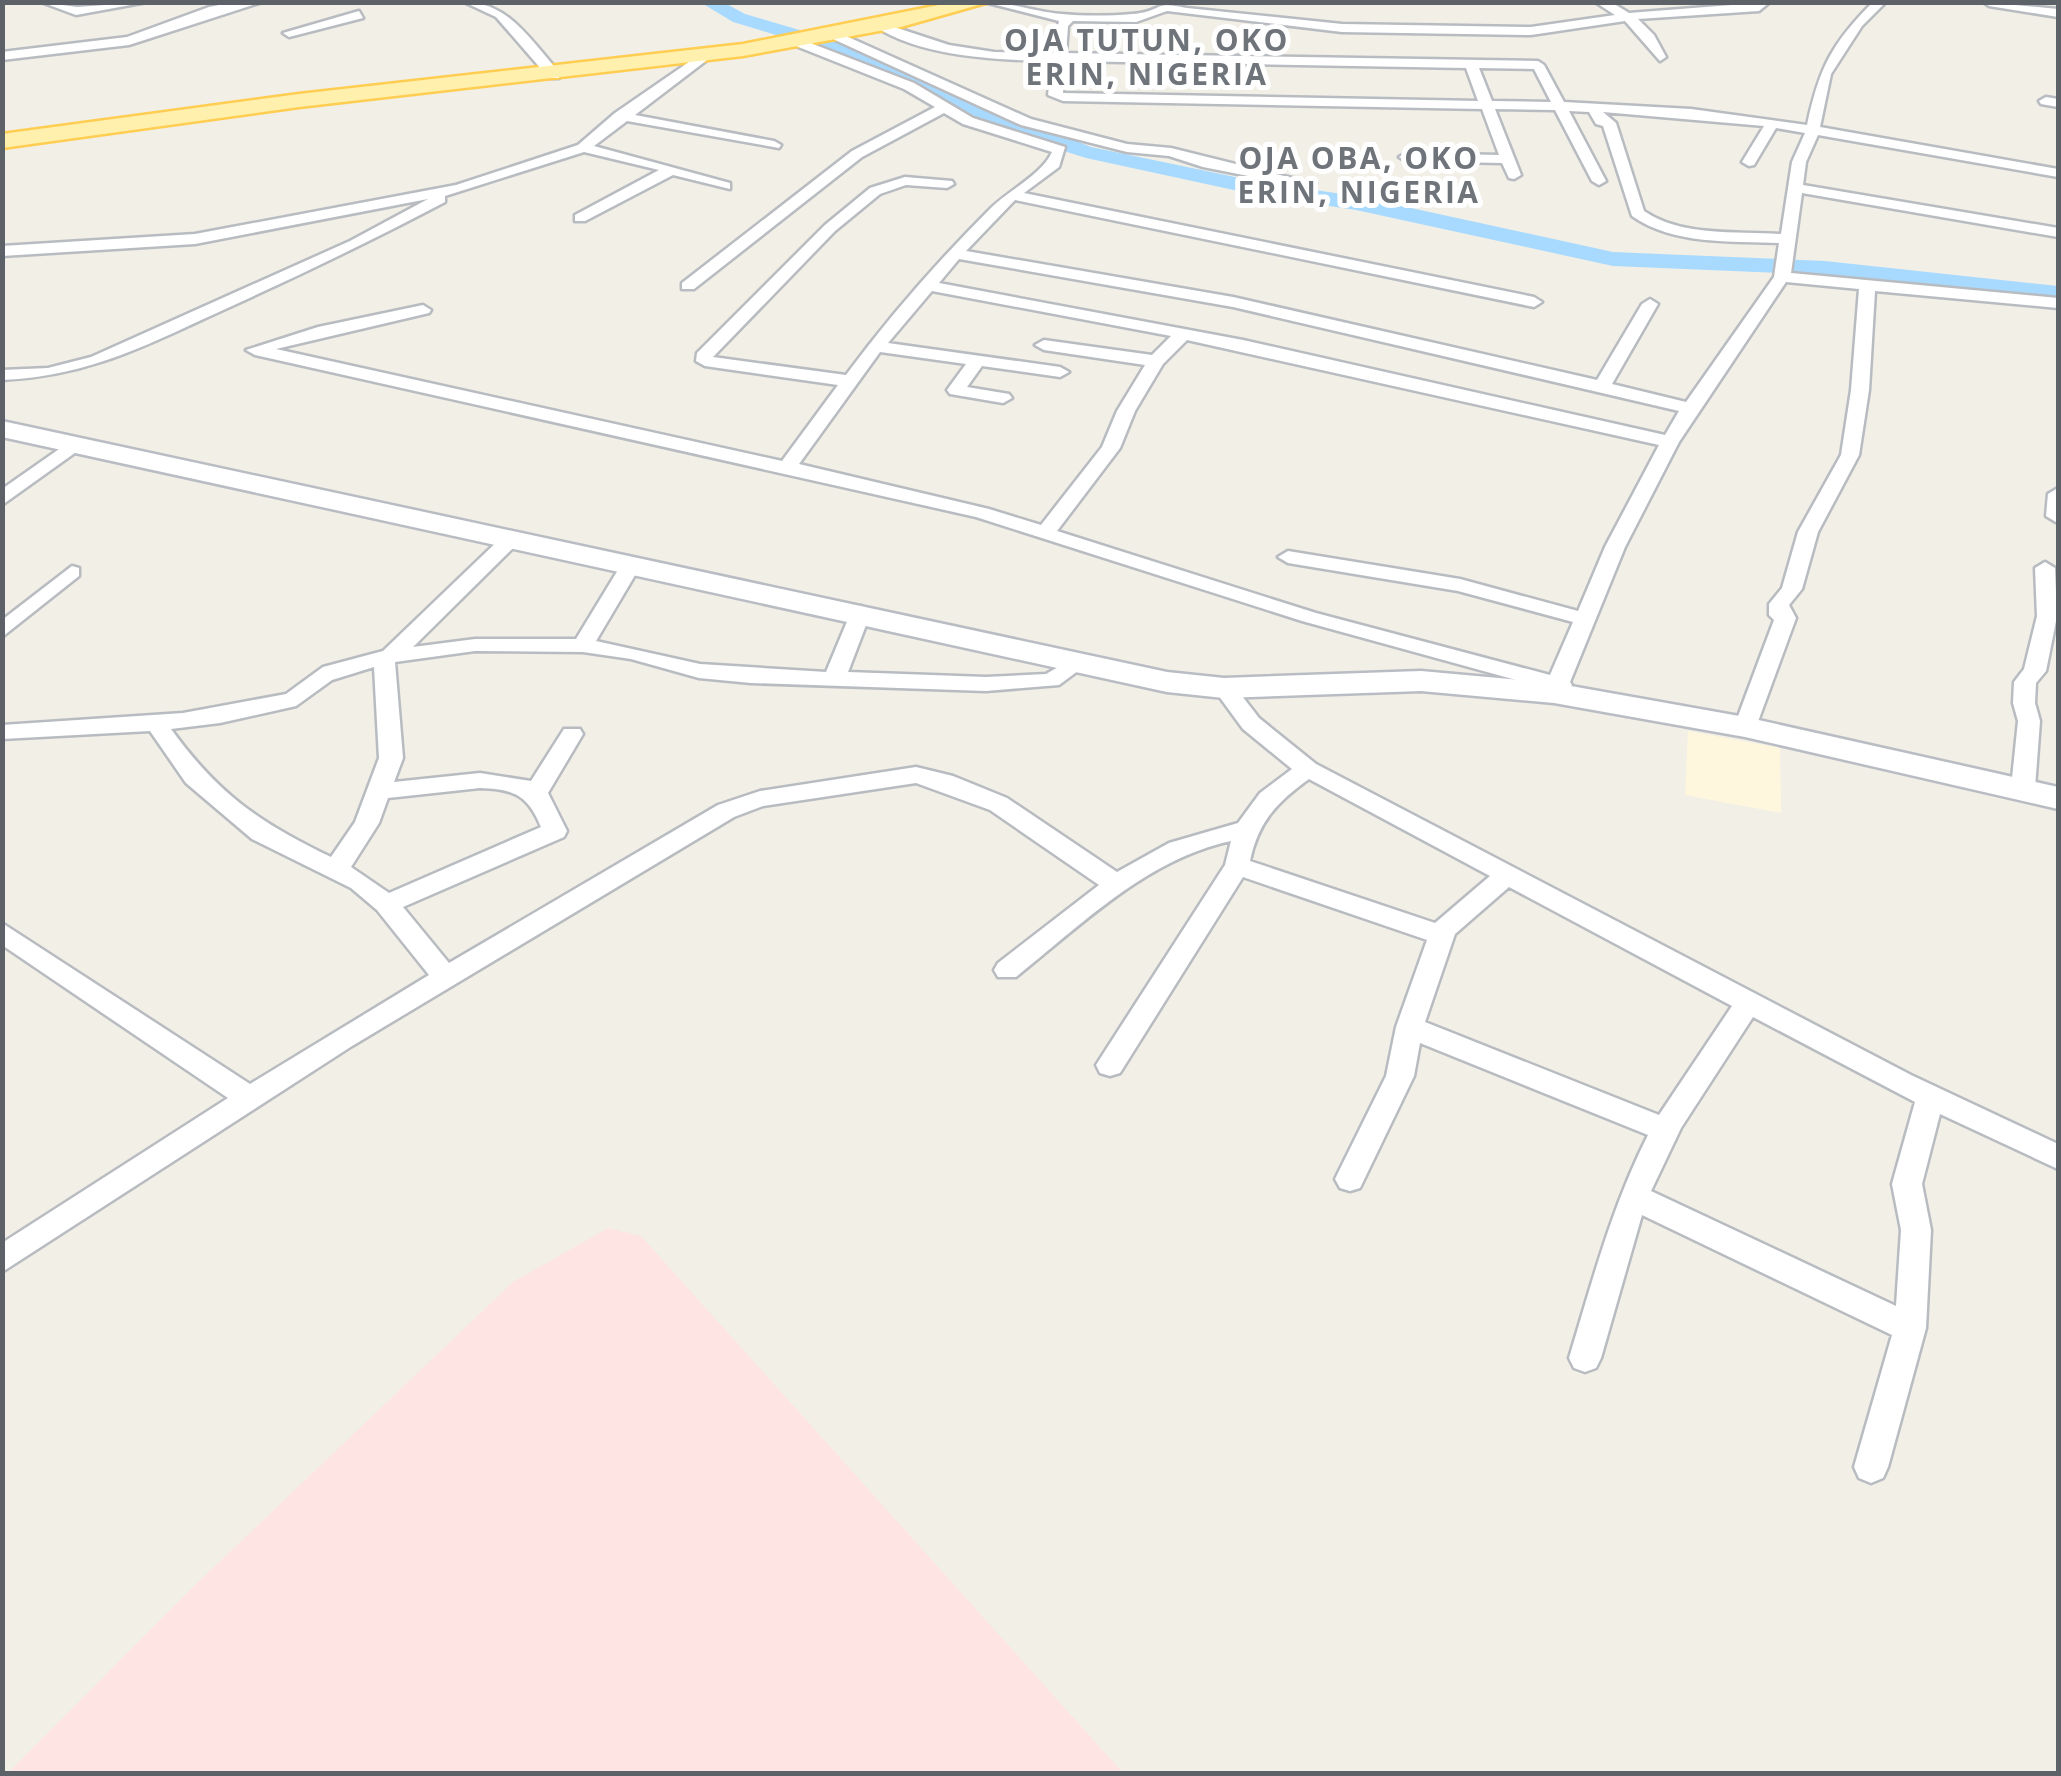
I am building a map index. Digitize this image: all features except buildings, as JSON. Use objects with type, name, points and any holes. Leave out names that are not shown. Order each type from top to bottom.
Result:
[{"type":"main road","points":[[2,141],[337,96],[554,75],[803,43],[980,2]]},
{"type":"street","points":[[47,2],[76,11],[141,2]]},
{"type":"street","points":[[200,2],[200,11],[256,2]]},
{"type":"street","points":[[288,33],[359,14],[344,2]]},
{"type":"street","points":[[470,2],[500,14],[554,75]]},
{"type":"street","points":[[990,2],[1064,17],[1136,18],[1167,5],[1342,28],[1480,36],[1759,6],[1764,2]]},
{"type":"street","points":[[1601,2],[1652,36],[1660,58]]},
{"type":"street","points":[[1557,689],[1615,547],[1670,442],[1784,269],[1799,162],[1813,130],[1824,74],[1858,24],[1880,2]]},
{"type":"street","points":[[1989,2],[2058,13]]},
{"type":"street","points":[[2,56],[129,41],[228,7]]},
{"type":"street","points":[[1064,17],[1068,19],[1062,25],[1055,95],[1063,97],[1593,107],[1772,123],[2058,174]]},
{"type":"street","points":[[882,27],[946,48],[994,56],[1538,65],[1599,181]]},
{"type":"street","points":[[837,36],[1026,122],[1127,148],[1171,152],[1203,164],[1308,184]]},
{"type":"street","points":[[788,466],[876,346],[1012,195],[1054,164],[1060,149],[968,121],[909,86],[803,43]]},
{"type":"street","points":[[2,251],[195,239],[459,189],[583,148],[702,57]]},
{"type":"street","points":[[1471,64],[1514,175]]},
{"type":"street","points":[[1386,104],[1391,120]]},
{"type":"street","points":[[688,286],[857,154],[946,106]]},
{"type":"street","points":[[1593,107],[1601,121],[1608,123],[1637,214],[1645,221],[1686,230],[1790,239]]},
{"type":"street","points":[[620,116],[774,146]]},
{"type":"street","points":[[1478,122],[1496,122]]},
{"type":"street","points":[[1749,162],[1772,123]]},
{"type":"street","points":[[583,148],[725,186]]},
{"type":"street","points":[[1406,157],[1507,159]]},
{"type":"street","points":[[580,218],[671,170]]},
{"type":"street","points":[[848,382],[705,361],[702,357],[830,228],[875,190],[905,180],[946,184]]},
{"type":"street","points":[[1796,188],[2058,233]]},
{"type":"street","points":[[2,375],[60,371],[98,361],[355,244],[459,189]]},
{"type":"street","points":[[1012,195],[1534,302]]},
{"type":"street","points":[[956,254],[1072,270],[1257,307],[1690,408]]},
{"type":"street","points":[[1784,269],[1867,284],[2058,303]]},
{"type":"street","points":[[1745,728],[1785,618],[1779,615],[1779,604],[1792,590],[1808,532],[1850,456],[1860,390],[1867,284]]},
{"type":"street","points":[[929,286],[1183,334],[1670,442]]},
{"type":"street","points":[[1602,386],[1650,304]]},
{"type":"street","points":[[423,310],[324,330],[255,350],[788,466],[1047,531],[1309,618],[1557,689],[2058,798]]},
{"type":"street","points":[[1047,531],[1111,448],[1126,411],[1156,361],[1183,334]]},
{"type":"street","points":[[1044,344],[1156,361]]},
{"type":"street","points":[[876,346],[1060,372]]},
{"type":"street","points":[[979,359],[956,390],[1004,398]]},
{"type":"street","points":[[2,429],[861,612],[1167,682],[1224,688],[1421,681],[1557,689]]},
{"type":"street","points":[[2,499],[72,446]]},
{"type":"street","points":[[2056,516],[2058,494]]},
{"type":"street","points":[[337,868],[367,823],[391,758],[388,657],[510,539]]},
{"type":"street","points":[[1288,557],[1460,585],[1584,619]]},
{"type":"street","points":[[583,646],[631,565]]},
{"type":"street","points":[[2023,788],[2029,720],[2024,703],[2026,682],[2034,672],[2047,616],[2044,568]]},
{"type":"street","points":[[2,631],[72,572]]},
{"type":"street","points":[[834,679],[861,612]]},
{"type":"street","points":[[2,732],[155,722],[291,701],[305,695],[321,677],[388,657],[475,645],[583,646],[632,653],[700,671],[834,679],[1036,682],[1058,678],[1080,662]]},
{"type":"street","points":[[1224,688],[1238,714],[1262,738],[1308,769],[1748,1004],[2058,1157]]},
{"type":"street","points":[[155,722],[194,778],[261,833],[337,868],[386,904],[446,977]]},
{"type":"street","points":[[536,793],[572,734]]},
{"type":"street","points":[[1110,1065],[1237,866],[1243,830],[1270,795],[1308,769]]},
{"type":"street","points":[[2,1259],[446,977],[726,810],[760,799],[916,774],[999,801],[1118,886]]},
{"type":"street","points":[[379,791],[456,782],[521,785],[536,793],[555,831],[386,904]]},
{"type":"street","points":[[1007,970],[1118,886],[1179,846],[1213,834],[1243,830]]},
{"type":"street","points":[[1237,866],[1442,935]]},
{"type":"street","points":[[1350,1178],[1400,1076],[1410,1026],[1442,935],[1507,875]]},
{"type":"street","points":[[2,932],[250,1099]]},
{"type":"street","points":[[1585,1358],[1634,1197],[1694,1078],[1748,1004]]},
{"type":"street","points":[[1410,1026],[1529,1078],[1666,1130]]},
{"type":"street","points":[[1871,1468],[1910,1328],[1916,1230],[1907,1184],[1931,1096]]},
{"type":"street","points":[[1634,1197],[1910,1328]]},
{"type":"shaded area","points":[[1688,731],[1780,748],[1781,813],[1685,795]]},
{"type":"shaded area","points":[[608,1228],[641,1236],[1123,1773],[8,1773],[192,1588],[513,1282]]},
{"type":"waterway","points":[[709,2],[739,18],[830,45],[999,124],[1050,137],[1086,152],[1257,188],[1356,203],[1613,259],[1825,268],[2058,293]]},
{"type":"district","name":"OJA TUTUN, OKO ERIN, NIGERIA","points":[[1147,56]]},
{"type":"district","name":"OJA OBA, OKO ERIN, NIGERIA","points":[[1359,174]]}]
